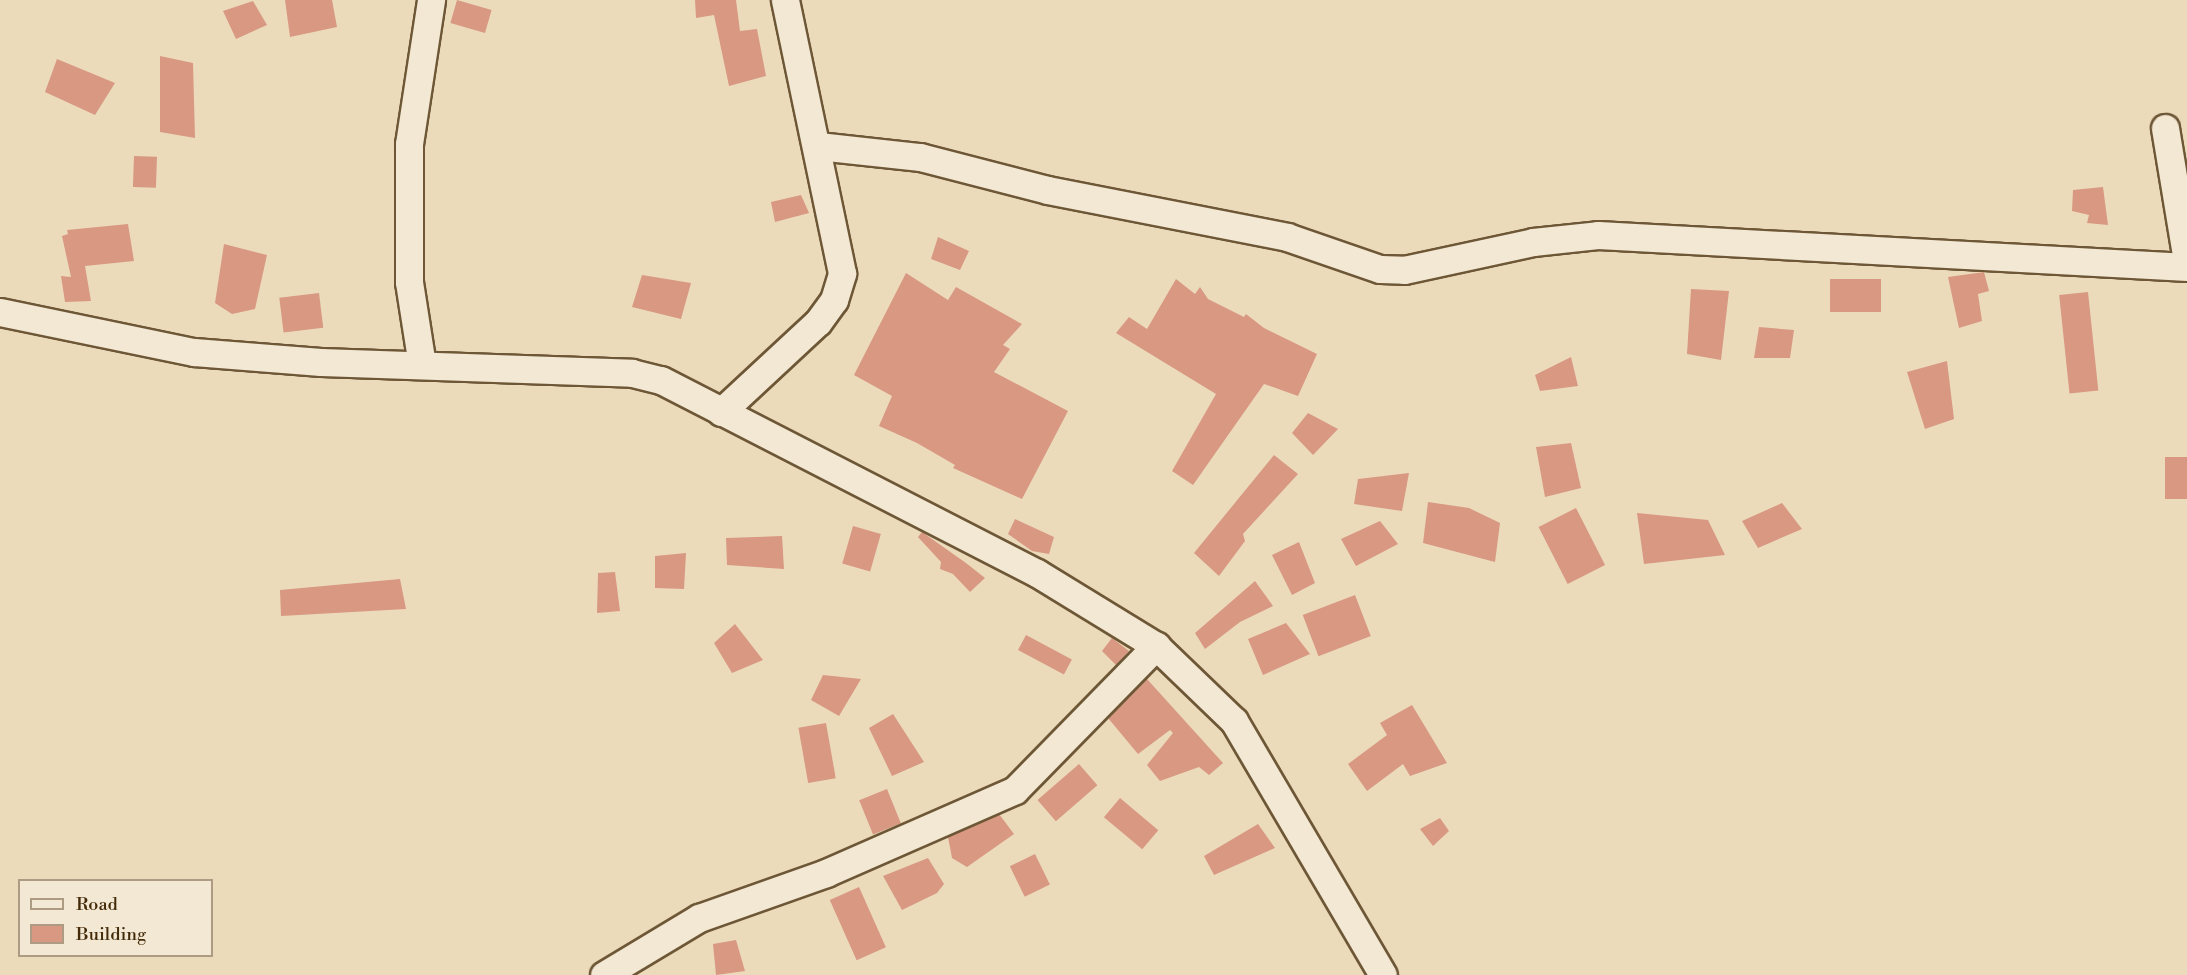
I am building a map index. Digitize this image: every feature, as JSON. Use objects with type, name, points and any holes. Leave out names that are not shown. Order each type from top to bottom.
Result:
[{"type":"street","points":[[423,365],[409,282],[409,144],[431,0]]},
{"type":"street","points":[[721,412],[818,322],[834,300],[843,273],[818,146],[788,31],[785,0]]},
{"type":"street","points":[[2165,128],[2187,261]]},
{"type":"street","points":[[818,146],[920,157],[1048,190],[1287,237],[1380,269],[1404,270],[1533,242],[1598,235],[2187,267]]},
{"type":"street","points":[[0,312],[194,352],[423,365],[632,373],[661,380],[1036,573],[1156,646],[1234,721],[1383,975]]},
{"type":"street","points":[[604,975],[699,918],[826,873],[1016,790],[1156,646]]},
{"type":"building","points":[[285,0],[332,0],[337,27],[290,37]]},
{"type":"building","points":[[457,0],[492,10],[485,33],[450,23]]},
{"type":"building","points":[[695,0],[736,0],[740,31],[757,29],[766,76],[729,86],[714,15],[696,18]]},
{"type":"building","points":[[253,1],[267,25],[236,39],[223,11]]},
{"type":"building","points":[[160,56],[193,63],[195,138],[160,132]]},
{"type":"building","points":[[57,59],[115,83],[95,115],[45,92]]},
{"type":"building","points":[[134,156],[157,157],[156,188],[133,187]]},
{"type":"building","points":[[2103,187],[2108,225],[2087,223],[2089,215],[2072,211],[2073,190]]},
{"type":"building","points":[[801,195],[809,213],[775,222],[771,202]]},
{"type":"building","points":[[128,224],[134,261],[85,266],[91,301],[65,302],[61,276],[71,277],[62,236],[68,234],[67,230]]},
{"type":"building","points":[[938,237],[969,251],[960,270],[931,259]]},
{"type":"building","points":[[224,244],[267,255],[255,309],[232,314],[215,303]]},
{"type":"building","points":[[1984,272],[1989,291],[1978,294],[1982,321],[1959,328],[1948,277]]},
{"type":"building","points":[[906,273],[948,300],[956,287],[1022,324],[1003,345],[1010,349],[994,372],[1068,411],[1022,499],[953,468],[955,465],[917,443],[879,426],[892,396],[854,375]]},
{"type":"building","points":[[642,275],[691,283],[681,319],[632,307]]},
{"type":"building","points":[[1176,279],[1195,294],[1200,287],[1208,299],[1244,317],[1246,314],[1264,328],[1317,354],[1298,396],[1264,384],[1193,485],[1172,471],[1216,394],[1116,333],[1129,317],[1147,329]]},
{"type":"building","points":[[1830,279],[1881,279],[1881,312],[1830,312]]},
{"type":"building","points":[[1691,289],[1729,291],[1721,360],[1687,354]]},
{"type":"building","points":[[2088,292],[2098,390],[2070,393],[2059,295]]},
{"type":"building","points":[[319,293],[323,328],[284,333],[279,298]]},
{"type":"building","points":[[1759,327],[1794,330],[1790,358],[1754,358]]},
{"type":"building","points":[[1571,357],[1578,386],[1540,391],[1535,375]]},
{"type":"building","points":[[1947,361],[1954,419],[1925,429],[1907,372]]},
{"type":"building","points":[[1308,413],[1338,429],[1313,455],[1292,433]]},
{"type":"building","points":[[1571,443],[1581,488],[1545,497],[1536,447]]},
{"type":"building","points":[[1274,455],[1298,474],[1243,534],[1245,541],[1219,576],[1194,553]]},
{"type":"building","points":[[2165,457],[2187,457],[2187,499],[2165,499]]},
{"type":"building","points":[[1409,473],[1402,511],[1354,504],[1358,479]]},
{"type":"building","points":[[1428,502],[1469,508],[1500,523],[1495,562],[1423,543]]},
{"type":"building","points":[[1782,503],[1802,529],[1758,548],[1742,521]]},
{"type":"building","points":[[1576,508],[1605,565],[1568,584],[1539,527]]},
{"type":"building","points":[[1637,513],[1708,520],[1725,555],[1644,564]]},
{"type":"building","points":[[1015,519],[1054,537],[1049,554],[1032,551],[1008,534]]},
{"type":"building","points":[[1380,521],[1398,544],[1356,566],[1341,539]]},
{"type":"building","points":[[853,526],[881,534],[870,571],[842,563]]},
{"type":"building","points":[[922,532],[985,578],[970,592],[953,574],[940,569],[941,562],[918,537]]},
{"type":"building","points":[[782,536],[784,569],[727,565],[726,538]]},
{"type":"building","points":[[1299,542],[1315,583],[1292,595],[1272,555]]},
{"type":"building","points":[[686,553],[684,589],[655,588],[655,556]]},
{"type":"building","points":[[615,572],[620,611],[597,613],[598,573]]},
{"type":"building","points":[[400,579],[406,609],[281,616],[280,590]]},
{"type":"building","points":[[1255,581],[1273,606],[1240,622],[1205,649],[1195,633]]},
{"type":"building","points":[[1355,595],[1371,636],[1318,656],[1303,615]]},
{"type":"building","points":[[1286,623],[1310,654],[1263,675],[1248,639]]},
{"type":"building","points":[[735,624],[763,660],[732,673],[714,643]]},
{"type":"building","points":[[1026,635],[1072,659],[1064,674],[1018,650]]},
{"type":"building","points":[[1112,638],[1129,651],[1116,665],[1102,651]]},
{"type":"building","points":[[823,675],[861,679],[839,716],[811,700]]},
{"type":"building","points":[[1147,679],[1223,763],[1209,775],[1199,767],[1160,781],[1147,765],[1173,733],[1170,730],[1138,754],[1108,718]]},
{"type":"building","points":[[1412,705],[1447,763],[1410,776],[1403,764],[1367,791],[1348,764],[1387,735],[1380,723]]},
{"type":"building","points":[[893,714],[924,762],[892,776],[869,728]]},
{"type":"building","points":[[826,723],[836,778],[808,783],[798,728]]},
{"type":"building","points":[[1079,764],[1097,785],[1056,821],[1037,800]]},
{"type":"building","points":[[887,789],[901,823],[873,835],[859,800]]},
{"type":"building","points":[[1120,798],[1158,830],[1142,849],[1104,817]]},
{"type":"building","points":[[999,814],[1014,834],[967,867],[952,858],[948,837]]},
{"type":"building","points":[[1440,818],[1449,831],[1433,846],[1420,829]]},
{"type":"building","points":[[1258,824],[1275,848],[1214,875],[1204,856]]},
{"type":"building","points":[[1035,854],[1050,885],[1025,897],[1010,866]]},
{"type":"building","points":[[928,858],[944,884],[937,893],[902,910],[883,876]]},
{"type":"building","points":[[859,887],[886,947],[857,960],[830,900]]},
{"type":"building","points":[[736,940],[745,971],[716,975],[713,944]]}]
